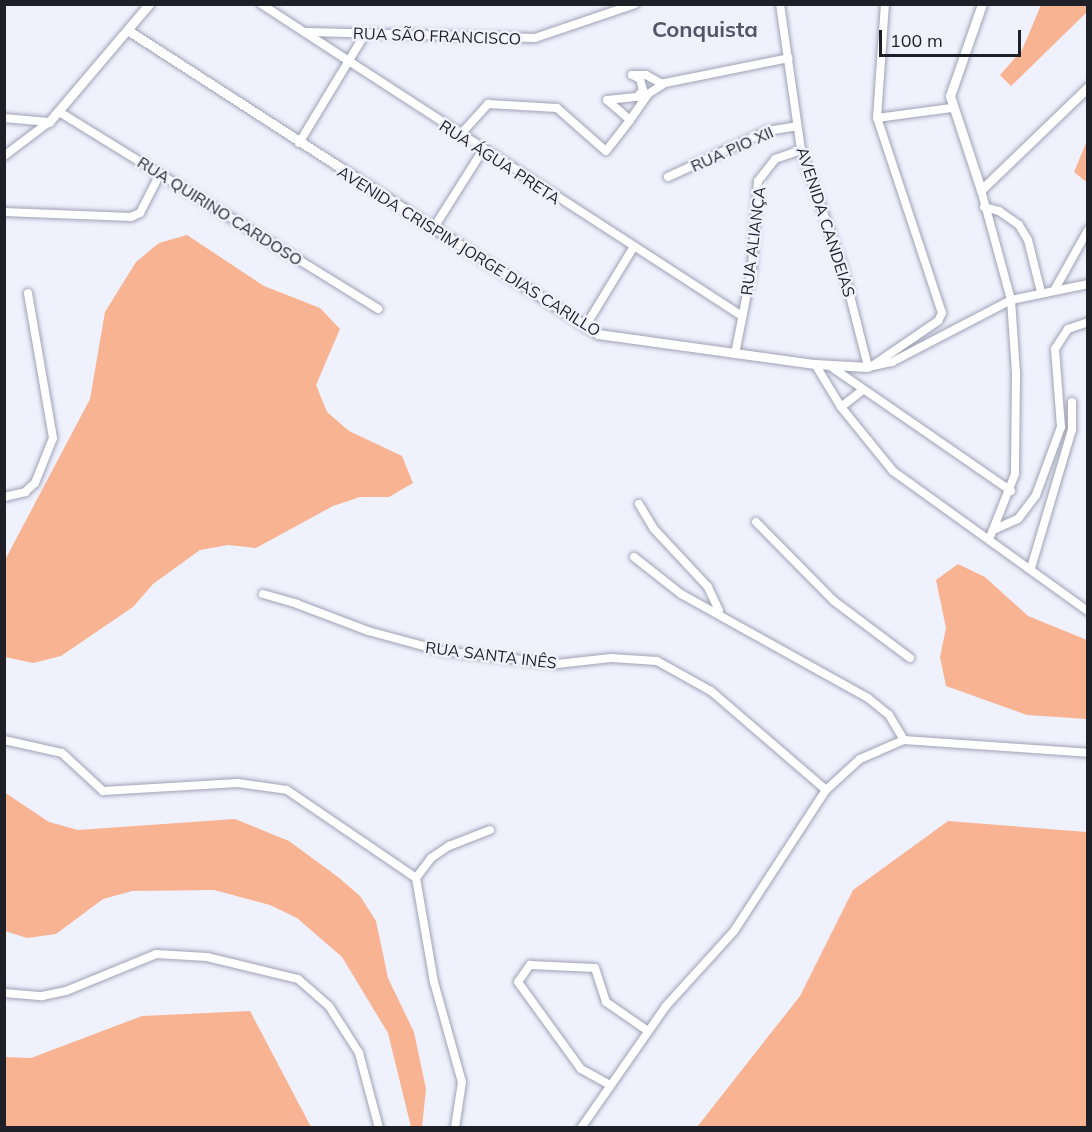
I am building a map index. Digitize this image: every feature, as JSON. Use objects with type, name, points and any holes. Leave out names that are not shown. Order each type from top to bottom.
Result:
[{"type":"street","points":[[4,156],[61,113],[149,4]]},
{"type":"street","name":"RUA ÁGUA PRETA","points":[[261,4],[305,32],[349,65],[742,316]]},
{"type":"street","name":"RUA SÃO FRANCISCO","points":[[305,32],[535,38],[635,4]]},
{"type":"street","name":"AVENIDA CANDEIAS","points":[[780,4],[801,150],[843,268],[870,367]]},
{"type":"street","points":[[870,367],[938,321],[942,313],[877,118],[885,4]]},
{"type":"street","points":[[982,4],[954,76],[951,108],[981,190],[1011,300],[1016,374],[1011,491],[991,534]]},
{"type":"street","name":"AVENIDA CRISPIM JORGE DIAS CARILLO","points":[[129,31],[585,327],[609,338],[830,366],[870,367],[892,362],[1011,300],[1055,289],[1088,284]]},
{"type":"street","points":[[299,143],[349,65],[365,34]]},
{"type":"street","points":[[460,135],[485,105],[528,105],[564,111],[606,151],[648,94],[662,84],[789,58]]},
{"type":"street","points":[[630,120],[607,100],[637,97],[643,90],[640,78],[632,75],[646,75],[662,84]]},
{"type":"street","points":[[981,190],[1088,87]]},
{"type":"street","points":[[877,118],[951,108]]},
{"type":"street","name":"RUA QUIRINO CARDOSO","points":[[61,113],[378,309]]},
{"type":"street","points":[[4,118],[50,122]]},
{"type":"street","name":"RUA PIO XII","points":[[668,177],[766,131],[797,126]]},
{"type":"street","points":[[433,229],[483,150]]},
{"type":"street","name":"RUA ALIANÇA","points":[[735,354],[752,268],[758,181],[776,159],[801,150]]},
{"type":"street","points":[[4,212],[131,217],[140,213],[160,174]]},
{"type":"street","points":[[984,207],[999,211],[1020,225],[1041,292]]},
{"type":"street","points":[[1055,289],[1088,230]]},
{"type":"street","points":[[585,327],[633,248]]},
{"type":"street","points":[[4,497],[25,492],[39,475],[53,438],[28,293]]},
{"type":"street","points":[[991,534],[1018,519],[1036,495],[1061,427],[1055,349],[1068,329],[1088,322]]},
{"type":"street","points":[[815,364],[841,407],[893,471],[922,496],[991,534],[1088,611]]},
{"type":"street","points":[[830,366],[1011,491]]},
{"type":"street","points":[[841,407],[863,390]]},
{"type":"street","points":[[1031,568],[1072,430],[1072,402]]},
{"type":"street","points":[[639,504],[654,529],[708,587],[719,611]]},
{"type":"street","points":[[756,522],[834,601],[910,658]]},
{"type":"street","points":[[634,557],[681,594],[719,611],[868,698],[889,715],[904,740]]},
{"type":"street","name":"RUA SANTA INÊS","points":[[263,594],[298,604],[368,631],[442,651],[557,664],[611,658],[657,661],[711,691],[826,790]]},
{"type":"street","points":[[4,740],[62,753],[95,785],[114,792],[238,783],[287,790],[416,878],[434,982],[462,1083],[455,1128]]},
{"type":"street","points":[[581,1128],[648,1031],[734,932],[826,790],[860,759],[904,740],[1088,753]]},
{"type":"street","points":[[416,878],[431,858],[449,846],[490,830]]},
{"type":"street","points":[[4,993],[42,996],[66,991],[156,954],[207,957],[298,979],[329,1006],[359,1053],[379,1128]]},
{"type":"street","points":[[610,1085],[581,1069],[518,982],[530,965],[595,968],[606,1002],[648,1031]]},
{"type":"shaded area","points":[[1041,5],[1087,5],[1087,12],[1011,86],[1000,75],[1022,50]]},
{"type":"shaded area","points":[[1087,141],[1087,181],[1085,181],[1074,172]]},
{"type":"shaded area","points":[[187,235],[264,286],[320,308],[340,329],[316,385],[327,412],[349,431],[402,456],[413,483],[389,497],[360,497],[333,506],[256,548],[228,545],[200,550],[153,584],[133,607],[61,656],[33,663],[5,657],[5,560],[90,399],[105,312],[136,262],[159,243]]},
{"type":"shaded area","points":[[958,564],[985,577],[1028,616],[1087,640],[1087,719],[1027,715],[946,686],[940,657],[946,628],[936,580]]},
{"type":"shaded area","points":[[4,792],[49,822],[78,830],[235,819],[289,841],[338,877],[360,896],[376,921],[388,978],[414,1032],[426,1089],[422,1127],[411,1127],[388,1033],[342,957],[297,918],[270,905],[214,890],[132,891],[103,899],[56,934],[27,938],[5,931]]},
{"type":"shaded area","points":[[948,821],[1087,832],[1087,1127],[697,1127],[800,996],[853,890]]},
{"type":"shaded area","points":[[250,1011],[311,1127],[5,1127],[5,1057],[31,1058],[142,1016]]},
{"type":"district","name":"Conquista","points":[[705,30]]}]
